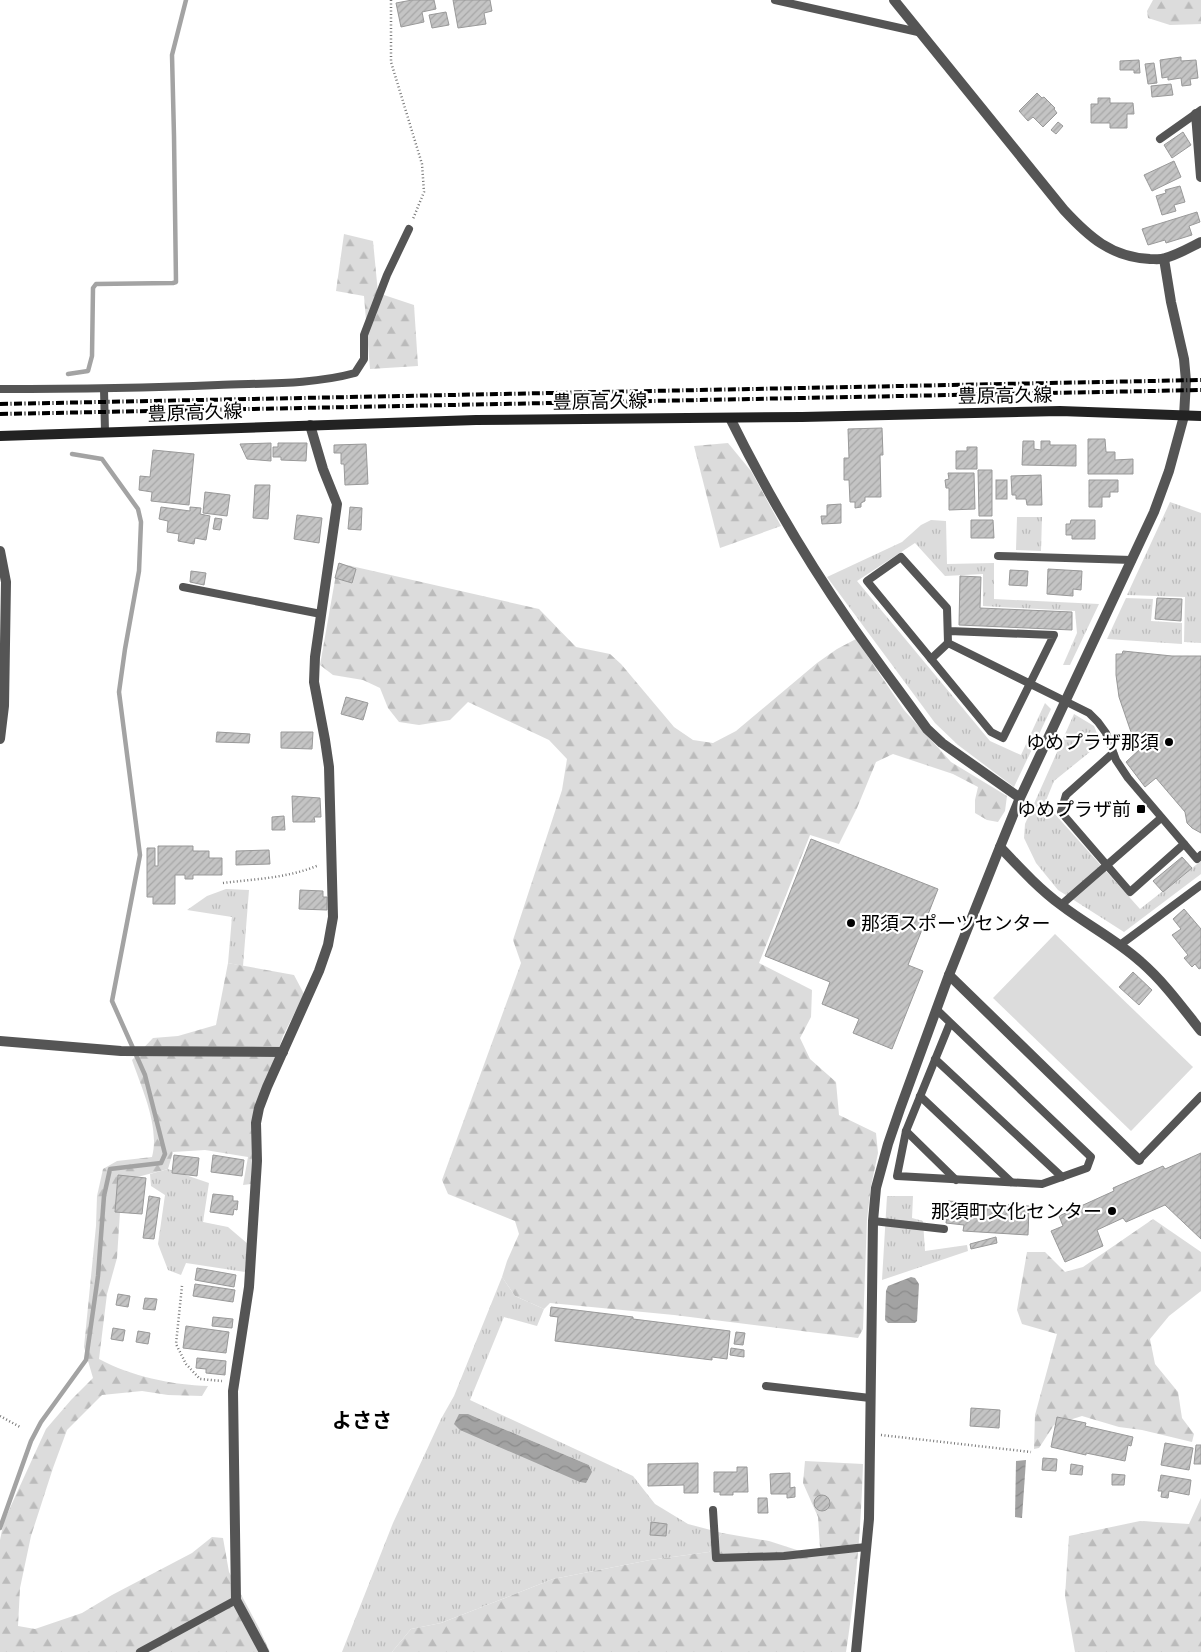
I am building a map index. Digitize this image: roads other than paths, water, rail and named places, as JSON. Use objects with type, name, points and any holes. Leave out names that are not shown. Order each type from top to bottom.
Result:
[{"type":"main road","name":"豊原高久線","points":[[0,436],[476,420],[730,418],[1060,411],[1201,416]]},
{"type":"street","points":[[896,1],[918,32],[1064,210],[1087,234],[1103,246],[1140,258],[1164,259],[1201,242]]},
{"type":"street","points":[[1198,112],[1201,177]]},
{"type":"street","points":[[856,1652],[869,1519],[873,1221],[876,1188],[888,1144],[949,975],[1020,798],[1132,560],[1163,488],[1184,416],[1186,381],[1184,359],[1171,302],[1164,259]]},
{"type":"street","points":[[730,418],[750,458],[804,553],[851,624],[927,729],[942,743],[1020,798]]},
{"type":"street","points":[[264,1652],[236,1600],[234,1382],[249,1287],[257,1161],[256,1123],[265,1094],[319,971],[328,945],[333,917],[329,767],[314,682],[315,657],[337,504],[323,469],[310,425]]},
{"type":"street","points":[[0,551],[6,582],[4,706],[0,739]]},
{"type":"street","points":[[1000,847],[1039,887],[1061,905],[1141,961],[1158,978],[1201,1031]]},
{"type":"street","points":[[949,975],[1139,1160]]},
{"type":"street","points":[[0,1041],[121,1051],[283,1052]]},
{"type":"lane","points":[[775,0],[918,32]]},
{"type":"lane","points":[[1160,139],[1198,112]]},
{"type":"lane","points":[[0,389],[104,389],[282,383],[337,378],[355,373],[364,359],[364,335],[384,283],[409,229]]},
{"type":"lane","points":[[104,389],[105,432]]},
{"type":"lane","points":[[998,556],[1132,560]]},
{"type":"lane","points":[[931,659],[948,643],[947,608],[901,557],[867,581],[931,659],[991,732],[1003,738],[1054,635],[949,631]]},
{"type":"lane","points":[[183,587],[321,614]]},
{"type":"lane","points":[[948,643],[1089,713],[1106,733],[1113,753],[1128,778],[1197,858],[1201,855]]},
{"type":"lane","points":[[1113,753],[1066,795],[1062,812],[1130,892],[1184,844]]},
{"type":"lane","points":[[1061,905],[1161,818]]},
{"type":"lane","points":[[1120,945],[1201,885]]},
{"type":"lane","points":[[937,1010],[1091,1157],[1088,1168],[1042,1184],[897,1176],[906,1131],[950,1023]]},
{"type":"lane","points":[[936,1059],[1062,1177]]},
{"type":"lane","points":[[920,1096],[1011,1182]]},
{"type":"lane","points":[[1139,1160],[1201,1096]]},
{"type":"lane","points":[[906,1131],[956,1180]]},
{"type":"lane","points":[[873,1221],[944,1229]]},
{"type":"lane","points":[[766,1386],[870,1398]]},
{"type":"lane","points":[[713,1510],[716,1558],[784,1556],[866,1547]]},
{"type":"lane","points":[[140,1652],[236,1600]]},
{"type":"water","points":[[911,1277],[915,1278],[919,1284],[917,1321],[915,1323],[888,1323],[885,1320],[886,1291],[888,1286]]},
{"type":"water","points":[[459,1414],[468,1414],[589,1465],[592,1472],[586,1483],[580,1482],[460,1430],[454,1424]]},
{"type":"water","points":[[1026,1460],[1022,1518],[1015,1517],[1016,1461]]},
{"type":"waterway","points":[[68,374],[88,371],[92,356],[93,288],[96,284],[176,282],[172,55],[186,0]]},
{"type":"waterway","points":[[0,1528],[31,1441],[41,1422],[86,1360],[98,1276],[104,1196],[110,1169],[161,1163],[165,1154],[145,1075],[112,1001],[140,855],[119,692],[139,571],[141,522],[138,509],[102,459],[72,454]]},
{"type":"railway","points":[[0,404],[1201,380]]},
{"type":"railway","points":[[0,414],[1201,390]]},
{"type":"place","name":"ゆめプラザ那須","points":[[1169,742]]},
{"type":"place","name":"ゆめプラザ前","points":[[1141,809]]},
{"type":"place","name":"那須スポーツセンター","points":[[851,923]]},
{"type":"place","name":"那須町文化センター","points":[[1112,1211]]},
{"type":"district","name":"よささ","points":[[362,1420]]}]
